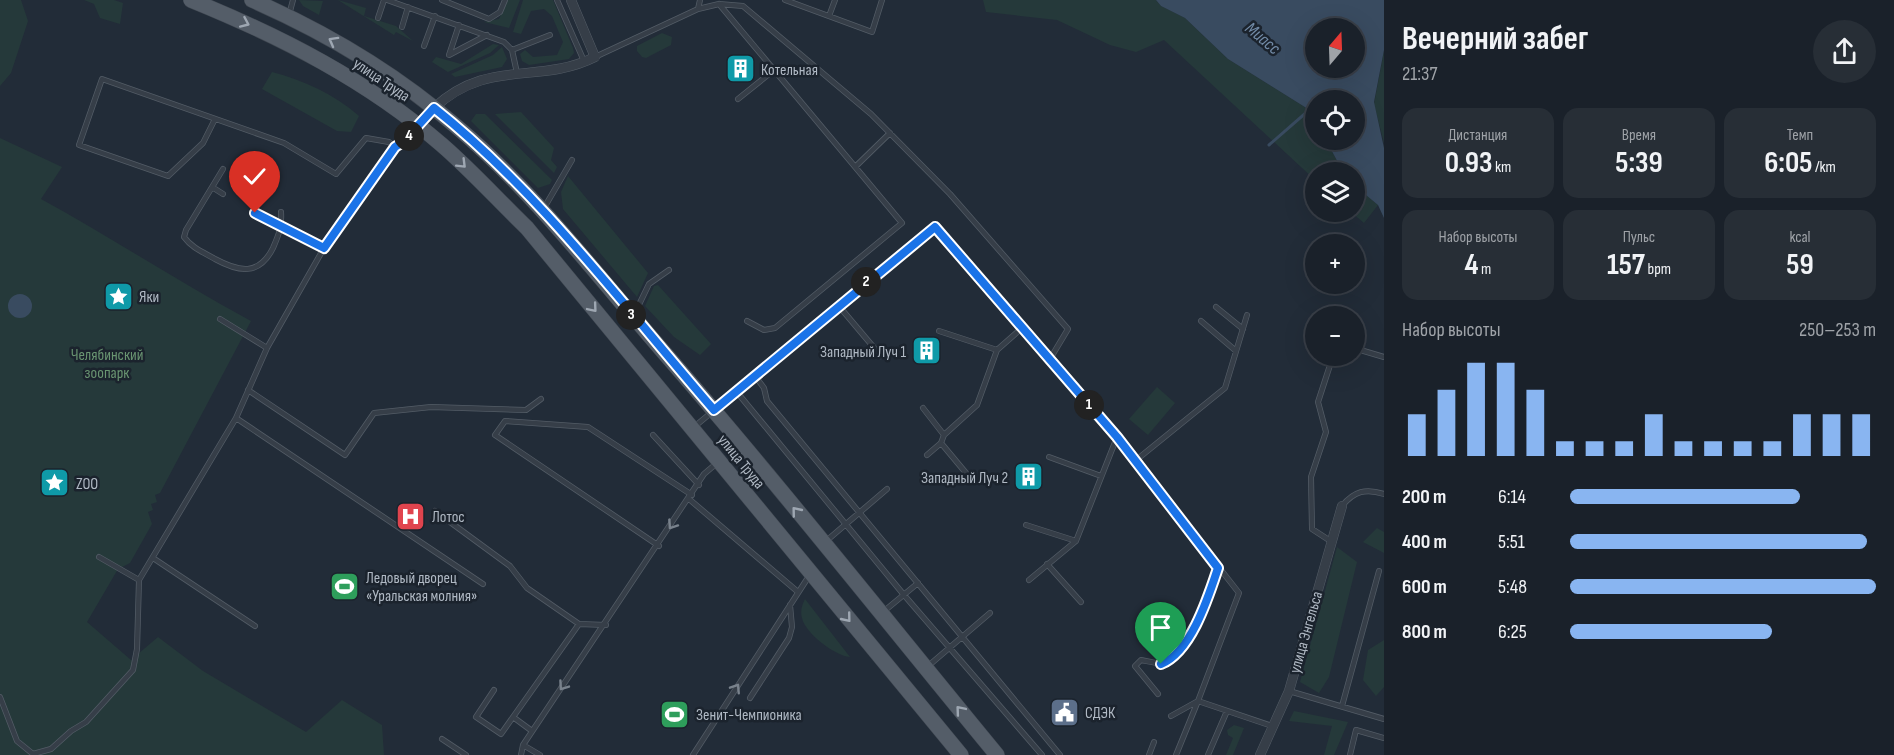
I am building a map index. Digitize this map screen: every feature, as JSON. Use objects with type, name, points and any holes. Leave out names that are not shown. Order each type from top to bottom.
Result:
[{"type":"main road","name":"улица Труда","points":[[191,0],[299,48],[368,89],[443,146],[527,228],[961,755]]},
{"type":"main road","name":"улица Труда","points":[[252,0],[288,16],[358,56],[434,108],[458,127],[543,211],[714,410],[997,755]]},
{"type":"main road","points":[[418,126],[434,108]]},
{"type":"main road","points":[[719,461],[741,443]]},
{"type":"street","points":[[434,108],[445,98],[478,79],[572,67],[595,57],[571,0]]},
{"type":"street","name":"улица Энгельса","points":[[1260,755],[1289,691],[1342,506]]},
{"type":"lane","points":[[288,16],[293,0]]},
{"type":"lane","points":[[378,18],[385,0],[488,35],[504,42],[512,50],[517,73]]},
{"type":"lane","points":[[442,0],[489,19],[500,12],[505,0]]},
{"type":"lane","points":[[557,0],[584,62]]},
{"type":"lane","points":[[698,9],[700,0]]},
{"type":"lane","points":[[784,0],[872,32],[882,0]]},
{"type":"lane","points":[[829,16],[835,0]]},
{"type":"lane","points":[[595,57],[698,9],[719,4],[743,6],[890,133],[950,194],[1068,329],[1050,359]]},
{"type":"lane","points":[[719,4],[902,223],[776,328],[764,330],[747,321]]},
{"type":"lane","points":[[402,27],[408,8]]},
{"type":"lane","points":[[424,46],[435,16]]},
{"type":"lane","points":[[459,25],[449,55],[488,35]]},
{"type":"lane","points":[[512,50],[550,35]]},
{"type":"lane","points":[[738,99],[774,70]]},
{"type":"lane","points":[[215,119],[203,143],[168,176],[79,145],[102,79],[284,143],[336,174],[366,138],[389,142],[395,147]]},
{"type":"lane","points":[[0,697],[17,741],[33,754],[42,753],[51,749],[70,731],[86,722],[133,670],[139,580],[236,418],[267,348],[324,248],[395,147],[418,126]]},
{"type":"lane","points":[[855,167],[890,133]]},
{"type":"lane","points":[[543,211],[572,160]]},
{"type":"lane","points":[[223,169],[186,230],[184,237],[190,245],[232,269],[251,270],[260,266],[270,254],[282,227],[281,212]]},
{"type":"lane","points":[[212,187],[223,194]]},
{"type":"lane","points":[[255,213],[324,248]]},
{"type":"lane","points":[[692,429],[838,305],[935,227],[1117,437],[1239,593],[1176,755]]},
{"type":"lane","points":[[633,317],[649,284],[669,270]]},
{"type":"lane","points":[[838,305],[881,356]]},
{"type":"lane","points":[[1216,307],[1243,329]]},
{"type":"lane","points":[[1135,461],[1225,388],[1247,315]]},
{"type":"lane","points":[[220,319],[267,348]]},
{"type":"lane","points":[[1201,321],[1236,351]]},
{"type":"lane","points":[[927,455],[941,443],[944,435],[977,405],[997,350],[1023,327]]},
{"type":"lane","points":[[939,331],[997,350]]},
{"type":"lane","points":[[1365,351],[1384,357]]},
{"type":"lane","points":[[1331,366],[1318,402],[1326,432],[1311,477],[1312,529],[1332,542]]},
{"type":"lane","points":[[755,376],[764,388],[767,401],[1060,755]]},
{"type":"lane","points":[[248,390],[345,454],[374,413],[431,407],[526,410],[541,399]]},
{"type":"lane","points":[[736,391],[904,595],[1042,755]]},
{"type":"lane","points":[[923,408],[944,435]]},
{"type":"lane","points":[[236,418],[483,584]]},
{"type":"lane","points":[[658,546],[495,435],[505,421],[588,427],[691,497],[798,592]]},
{"type":"lane","points":[[653,435],[699,485]]},
{"type":"lane","points":[[1029,580],[1076,541],[1117,437]]},
{"type":"lane","points":[[941,443],[971,479]]},
{"type":"lane","points":[[1049,457],[1101,476]]},
{"type":"lane","points":[[521,755],[523,745],[532,731],[606,625],[704,474],[719,461]]},
{"type":"lane","points":[[823,544],[887,489]]},
{"type":"lane","points":[[1342,506],[1359,491],[1374,490],[1384,494]]},
{"type":"lane","points":[[435,511],[510,566],[527,588],[579,624],[606,625]]},
{"type":"lane","points":[[1026,525],[1076,541]]},
{"type":"lane","points":[[99,557],[139,580]]},
{"type":"lane","points":[[153,558],[255,626]]},
{"type":"lane","points":[[1047,564],[1081,602]]},
{"type":"lane","points":[[1158,694],[1135,666],[1141,660],[1161,664],[1174,659],[1187,641],[1197,617],[1204,610],[1218,568]]},
{"type":"lane","points":[[1342,706],[1379,572]]},
{"type":"lane","points":[[693,755],[811,573]]},
{"type":"lane","points":[[881,614],[918,583]]},
{"type":"lane","points":[[750,698],[789,638],[792,627],[789,605]]},
{"type":"lane","points":[[926,669],[990,613]]},
{"type":"lane","points":[[494,690],[476,717],[501,734],[579,624]]},
{"type":"lane","points":[[1289,691],[1384,719]]},
{"type":"lane","points":[[1170,716],[1198,701],[1272,726]]},
{"type":"lane","points":[[1208,755],[1227,711]]},
{"type":"lane","points":[[513,717],[532,731]]},
{"type":"lane","points":[[1350,755],[1356,730],[1384,738]]},
{"type":"lane","points":[[442,739],[466,755]]},
{"type":"lane","points":[[1149,755],[1154,742]]},
{"type":"lane","points":[[523,745],[540,755]]},
{"type":"green space","points":[[0,0],[21,0],[28,21],[11,73],[0,86]]},
{"type":"green space","points":[[84,0],[114,0],[123,3],[120,24],[100,18],[94,4]]},
{"type":"green space","points":[[299,0],[323,1],[319,15],[303,6]]},
{"type":"green space","points":[[338,0],[366,8],[364,16],[396,26],[413,41],[396,32],[394,35]]},
{"type":"green space","points":[[508,0],[520,0],[509,28],[484,22],[499,19]]},
{"type":"green space","points":[[523,0],[553,0],[573,48],[574,53],[569,59],[529,65],[522,61],[520,54],[525,50],[533,57],[557,55],[563,42],[552,16],[544,9],[531,11],[521,34],[513,32]]},
{"type":"green space","points":[[983,0],[1156,0],[1161,6],[1185,18],[1228,59],[1305,107],[1305,150],[1331,150],[1338,162],[1305,162],[1305,171],[1164,40],[1136,52],[1110,45],[1057,20],[986,12]]},
{"type":"green space","points":[[662,33],[672,37],[671,45],[646,58],[642,57],[637,51],[637,46]]},
{"type":"green space","points":[[493,44],[499,45],[490,53],[448,72],[432,62],[436,57],[461,64]]},
{"type":"green space","points":[[502,47],[507,59],[502,67],[455,77],[451,74],[493,55]]},
{"type":"green space","points":[[1384,51],[1384,143],[1374,104]]},
{"type":"green space","points":[[272,72],[318,89],[349,108],[359,116],[351,132],[337,131],[262,89]]},
{"type":"green space","points":[[521,112],[554,148],[551,160],[557,167],[554,173],[495,114]]},
{"type":"green space","points":[[476,114],[485,114],[552,180],[550,184],[538,188],[471,121]]},
{"type":"green space","name":"Челябинский зоопарк","points":[[0,138],[62,167],[41,199],[251,321],[160,493],[155,495],[157,502],[151,504],[153,510],[148,512],[152,524],[130,563],[118,569],[87,622],[131,660],[158,637],[203,671],[306,732],[342,700],[382,725],[384,755],[0,755]]},
{"type":"green space","points":[[568,176],[648,273],[637,297],[563,209],[561,192]]},
{"type":"green space","points":[[1365,194],[1378,205],[1365,222]]},
{"type":"green space","points":[[658,285],[711,344],[700,355],[674,337],[645,306],[654,286]]},
{"type":"green space","points":[[1157,387],[1175,403],[1148,435],[1129,419]]},
{"type":"green space","points":[[1377,528],[1384,532],[1384,553],[1363,542]]},
{"type":"green space","points":[[1337,547],[1357,562],[1329,677],[1319,693],[1300,682]]},
{"type":"green space","points":[[805,599],[850,657],[829,648],[804,624],[801,615]]},
{"type":"green space","points":[[1384,640],[1384,687],[1376,696],[1363,680],[1368,650]]},
{"type":"green space","points":[[1294,711],[1348,722],[1334,755],[1324,755],[1332,726],[1289,721]]},
{"type":"green space","points":[[1234,725],[1244,728],[1233,755],[1226,755],[1233,738],[1228,735],[1227,730]]},
{"type":"water","name":"Миасс","points":[[1156,0],[1384,0],[1384,50],[1374,102],[1384,148],[1384,218],[1378,205],[1365,194],[1365,162],[1338,162],[1331,150],[1365,150],[1365,90],[1305,90],[1305,107],[1228,59],[1185,18],[1161,6]]},
{"type":"water","points":[[20,294],[25,295],[31,301],[31,311],[25,317],[20,318],[15,317],[9,311],[8,306],[9,301],[15,295]]},
{"type":"waterway","points":[[1269,145],[1305,114]]},
{"type":"place","name":"Котельная","points":[[740,69]]},
{"type":"place","name":"Яки","points":[[118,296]]},
{"type":"place","name":"Западный Луч 1","points":[[927,351]]},
{"type":"place","name":"Западный Луч 2","points":[[1029,477]]},
{"type":"place","name":"ZOO","points":[[55,483]]},
{"type":"place","name":"Лотос","points":[[411,516]]},
{"type":"place","name":"Ледовый дворец «Уральская молния»","points":[[345,586]]},
{"type":"place","name":"СДЭК","points":[[1064,712]]},
{"type":"place","name":"Зенит-Чемпионика","points":[[675,714]]},
{"type":"route","points":[[255,213],[324,248],[354,202],[395,147],[404,141],[434,108],[458,127],[543,211],[714,410],[935,227],[1117,437],[1218,568],[1204,610],[1197,617],[1187,641],[1174,659],[1161,664]]}]
